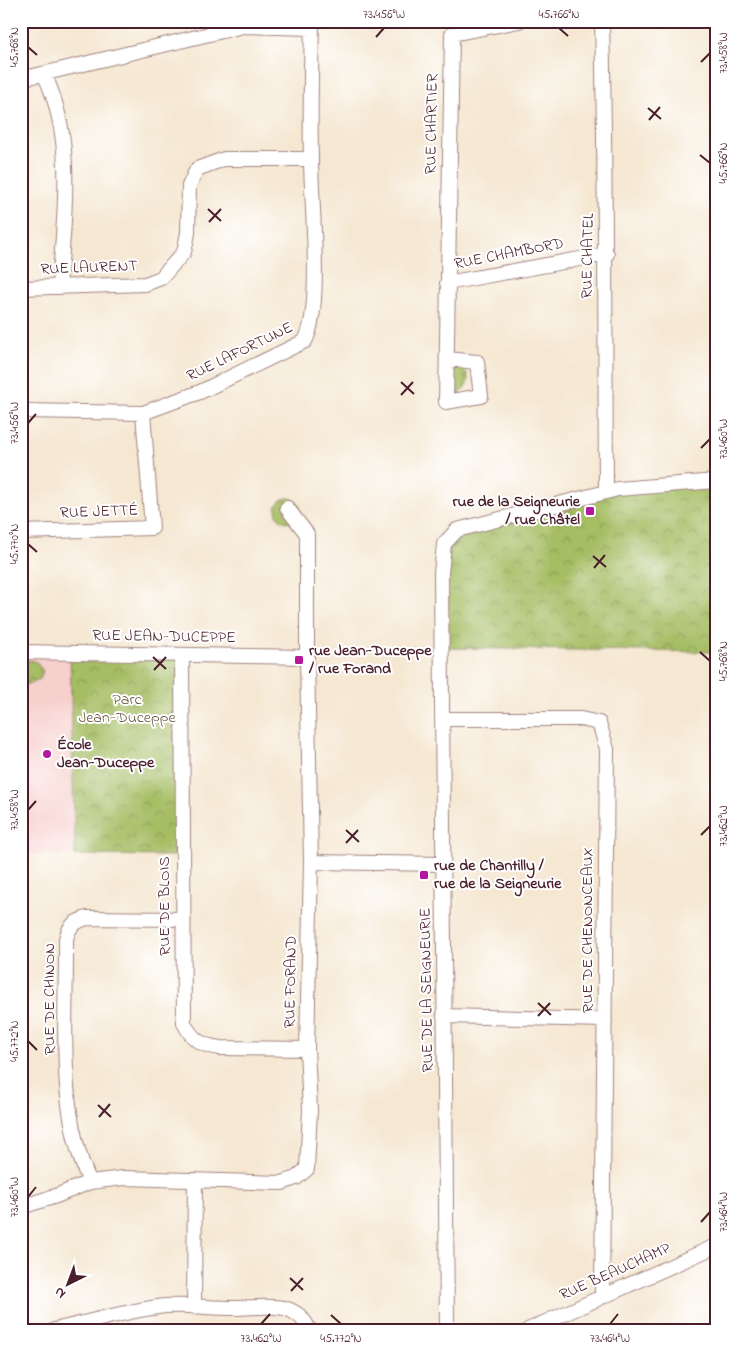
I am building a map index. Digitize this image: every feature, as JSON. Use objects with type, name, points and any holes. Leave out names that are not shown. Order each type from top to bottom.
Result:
[{"type":"street","name":"RUE CHARTIER","points":[[447,283],[452,34],[519,21]]},
{"type":"street","name":"RUE CHATEL","points":[[602,21],[607,254],[604,327],[606,492]]},
{"type":"street","points":[[21,79],[244,26],[312,25]]},
{"type":"street","name":"RUE LAFORTUNE","points":[[21,411],[143,413],[200,392],[305,341],[311,330],[314,295],[311,159],[312,25]]},
{"type":"street","points":[[44,74],[53,92],[63,139],[64,210],[59,287]]},
{"type":"street","name":"RUE LAURENT","points":[[21,288],[145,284],[161,278],[184,252],[188,233],[190,186],[197,169],[224,159],[311,159]]},
{"type":"street","name":"RUE CHAMBORD","points":[[447,283],[607,254]]},
{"type":"street","points":[[447,283],[447,359]]},
{"type":"street","name":"RUE JETTÉ","points":[[21,532],[152,528],[143,413]]},
{"type":"street","name":"RUE DE LA SEIGNEURIE","points":[[447,1330],[441,573],[444,544],[457,530],[606,492],[627,488],[716,481]]},
{"type":"street","name":"RUE FORAND","points":[[21,1207],[47,1200],[90,1182],[124,1178],[282,1183],[296,1178],[307,1169],[310,1110],[307,1049],[311,862],[307,534],[287,508]]},
{"type":"street","name":"RUE JEAN-DUCEPPE","points":[[21,652],[307,657]]},
{"type":"street","name":"RUE DE BLOIS","points":[[182,654],[184,1023],[196,1043],[220,1048],[307,1049]]},
{"type":"street","name":"RUE DE CHENONCEAUX","points":[[442,719],[581,719],[600,723],[607,748],[602,1297]]},
{"type":"street","points":[[311,862],[443,864]]},
{"type":"street","name":"RUE DE CHINON","points":[[90,1182],[67,1103],[66,939],[69,928],[76,922],[88,918],[182,919]]},
{"type":"street","points":[[444,1016],[605,1020]]},
{"type":"street","points":[[194,1307],[195,1180]]},
{"type":"street","name":"RUE BEAUCHAMP","points":[[528,1330],[716,1246]]},
{"type":"street","points":[[54,1330],[128,1311],[167,1306],[240,1308],[282,1306],[302,1318],[309,1330]]},
{"type":"shaded area","name":"École Jean-Duceppe","points":[[21,652],[70,653],[75,855],[21,854]]},
{"type":"green space","points":[[452,366],[459,367],[468,377],[466,385],[459,394],[452,392]]},
{"type":"green space","points":[[716,482],[716,652],[442,648],[450,534],[622,488]]},
{"type":"green space","points":[[288,498],[297,501],[300,510],[297,519],[288,522],[279,519],[276,510],[279,501]]},
{"type":"green space","name":"Parc Jean-Duceppe","points":[[70,653],[182,655],[182,856],[75,855]]},
{"type":"green space","points":[[21,660],[35,661],[43,671],[40,679],[30,684],[21,684]]},
{"type":"place","name":"rue de la Seigneurie / rue Châtel","points":[[590,511]]},
{"type":"place","name":"rue Jean-Duceppe / rue Forand","points":[[299,660]]},
{"type":"place","name":"École Jean-Duceppe","points":[[47,754]]},
{"type":"place","name":"rue de Chantilly / rue de la Seigneurie","points":[[424,875]]}]
